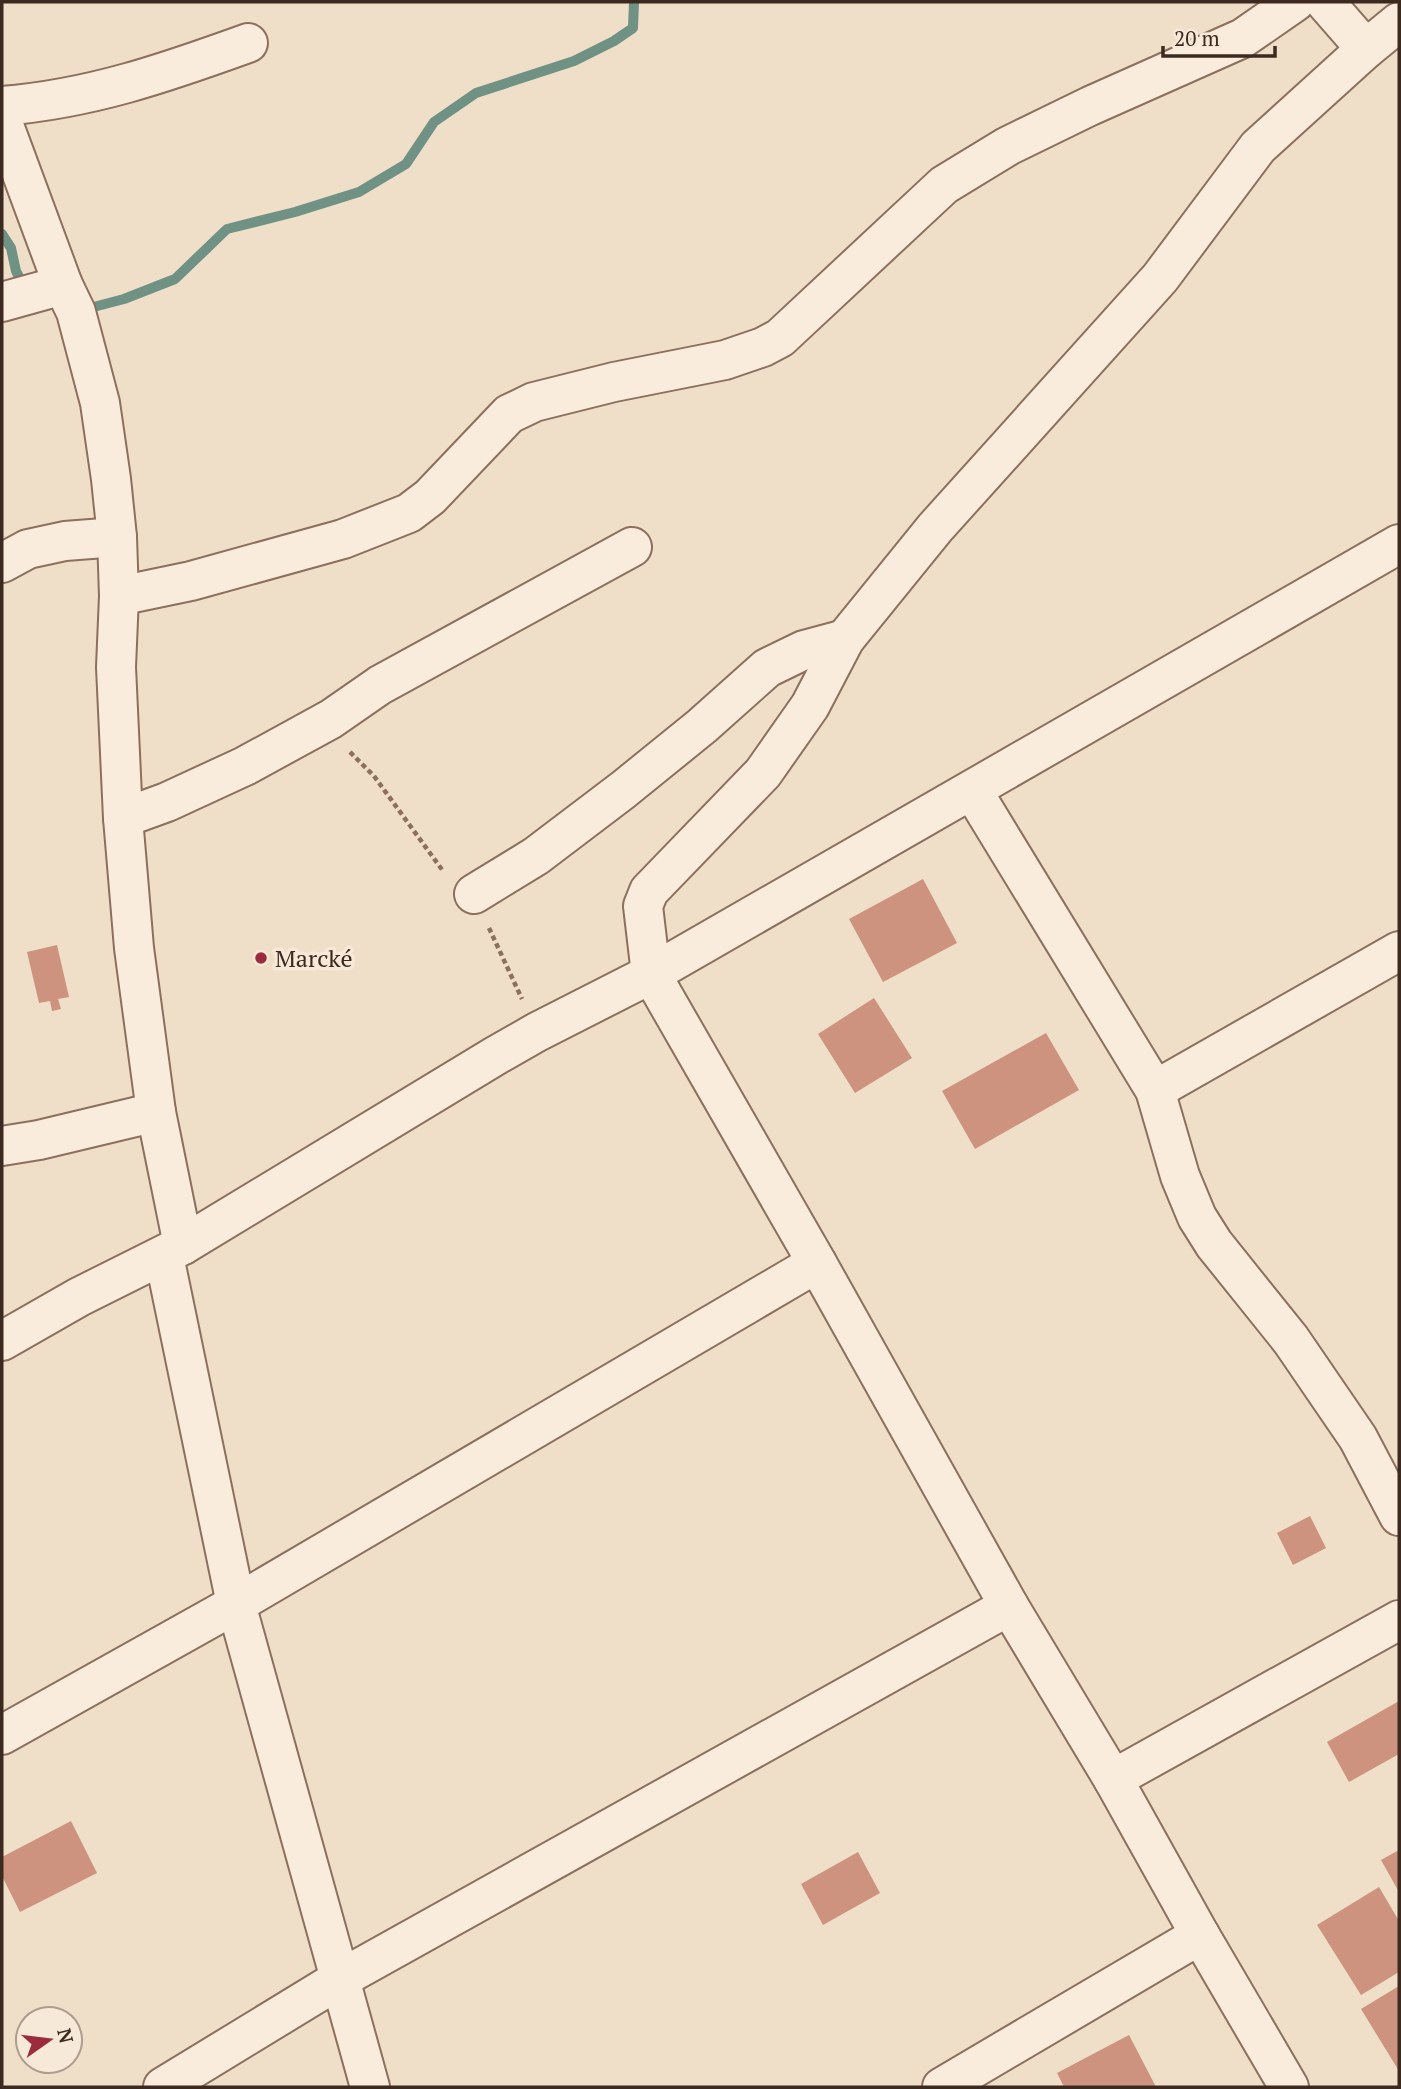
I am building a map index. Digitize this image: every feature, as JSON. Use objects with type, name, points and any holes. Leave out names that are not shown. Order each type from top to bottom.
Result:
[{"type":"street","points":[[119,596],[191,581],[343,539],[409,513],[430,497],[509,414],[534,402],[614,382],[725,360],[763,347],[780,338],[944,185],[1008,146],[1090,106],[1243,38],[1295,2]]},
{"type":"street","points":[[1325,2],[1366,49]]},
{"type":"street","points":[[1289,2087],[1113,1779],[1009,1606],[817,1262],[651,974],[643,905],[649,891],[763,773],[810,706],[845,639],[935,528],[1160,278],[1258,147],[1399,22]]},
{"type":"street","points":[[2,106],[99,92],[170,72],[248,43]]},
{"type":"street","points":[[2,120],[63,285],[76,312],[100,403],[117,537],[119,596],[116,667],[123,818],[134,948],[174,1251],[236,1604],[370,2087]]},
{"type":"street","points":[[2,302],[63,285]]},
{"type":"street","points":[[2,563],[28,550],[65,541],[117,537]]},
{"type":"street","points":[[2,1341],[79,1297],[174,1251],[495,1056],[651,974],[1399,544]]},
{"type":"street","points":[[123,818],[167,802],[245,766],[331,719],[380,685],[632,547]]},
{"type":"street","points":[[474,894],[536,856],[623,790],[702,726],[767,668],[804,650],[845,639]]},
{"type":"street","points":[[972,790],[1155,1090],[1180,1176],[1197,1217],[1214,1244],[1291,1340],[1358,1438],[1399,1516]]},
{"type":"street","points":[[1155,1090],[1399,951]]},
{"type":"street","points":[[2,1146],[39,1140],[156,1112]]},
{"type":"street","points":[[2,1735],[236,1604],[817,1262]]},
{"type":"street","points":[[163,2087],[340,1979],[1009,1606]]},
{"type":"street","points":[[1113,1779],[1399,1620]]},
{"type":"street","points":[[942,2087],[1200,1935]]},
{"type":"building","points":[[923,879],[957,943],[883,982],[849,919]]},
{"type":"building","points":[[57,945],[69,997],[58,999],[61,1009],[52,1011],[50,1001],[39,1003],[27,952]]},
{"type":"building","points":[[874,998],[912,1058],[855,1093],[818,1034]]},
{"type":"building","points":[[1046,1033],[1079,1090],[975,1149],[942,1091]]},
{"type":"building","points":[[1310,1516],[1326,1548],[1293,1565],[1277,1533]]},
{"type":"building","points":[[1399,1701],[1399,1754],[1349,1782],[1327,1742]]},
{"type":"building","points":[[71,1821],[97,1873],[20,1912],[2,1876],[2,1857]]},
{"type":"building","points":[[1399,1850],[1399,1892],[1381,1860]]},
{"type":"building","points":[[858,1852],[880,1893],[823,1925],[801,1884]]},
{"type":"building","points":[[1379,1887],[1399,1921],[1399,1972],[1361,1995],[1317,1925]]},
{"type":"building","points":[[1399,1986],[1399,2071],[1361,2009]]},
{"type":"building","points":[[1129,2035],[1156,2087],[1064,2087],[1057,2073]]},
{"type":"waterway","points":[[82,310],[124,299],[175,279],[227,229],[359,192],[406,164],[434,122],[476,93],[574,61],[633,28],[634,2]]},
{"type":"waterway","points":[[2,234],[11,248],[16,271],[25,289]]},
{"type":"place","name":"Marcké","points":[[261,958]]}]
